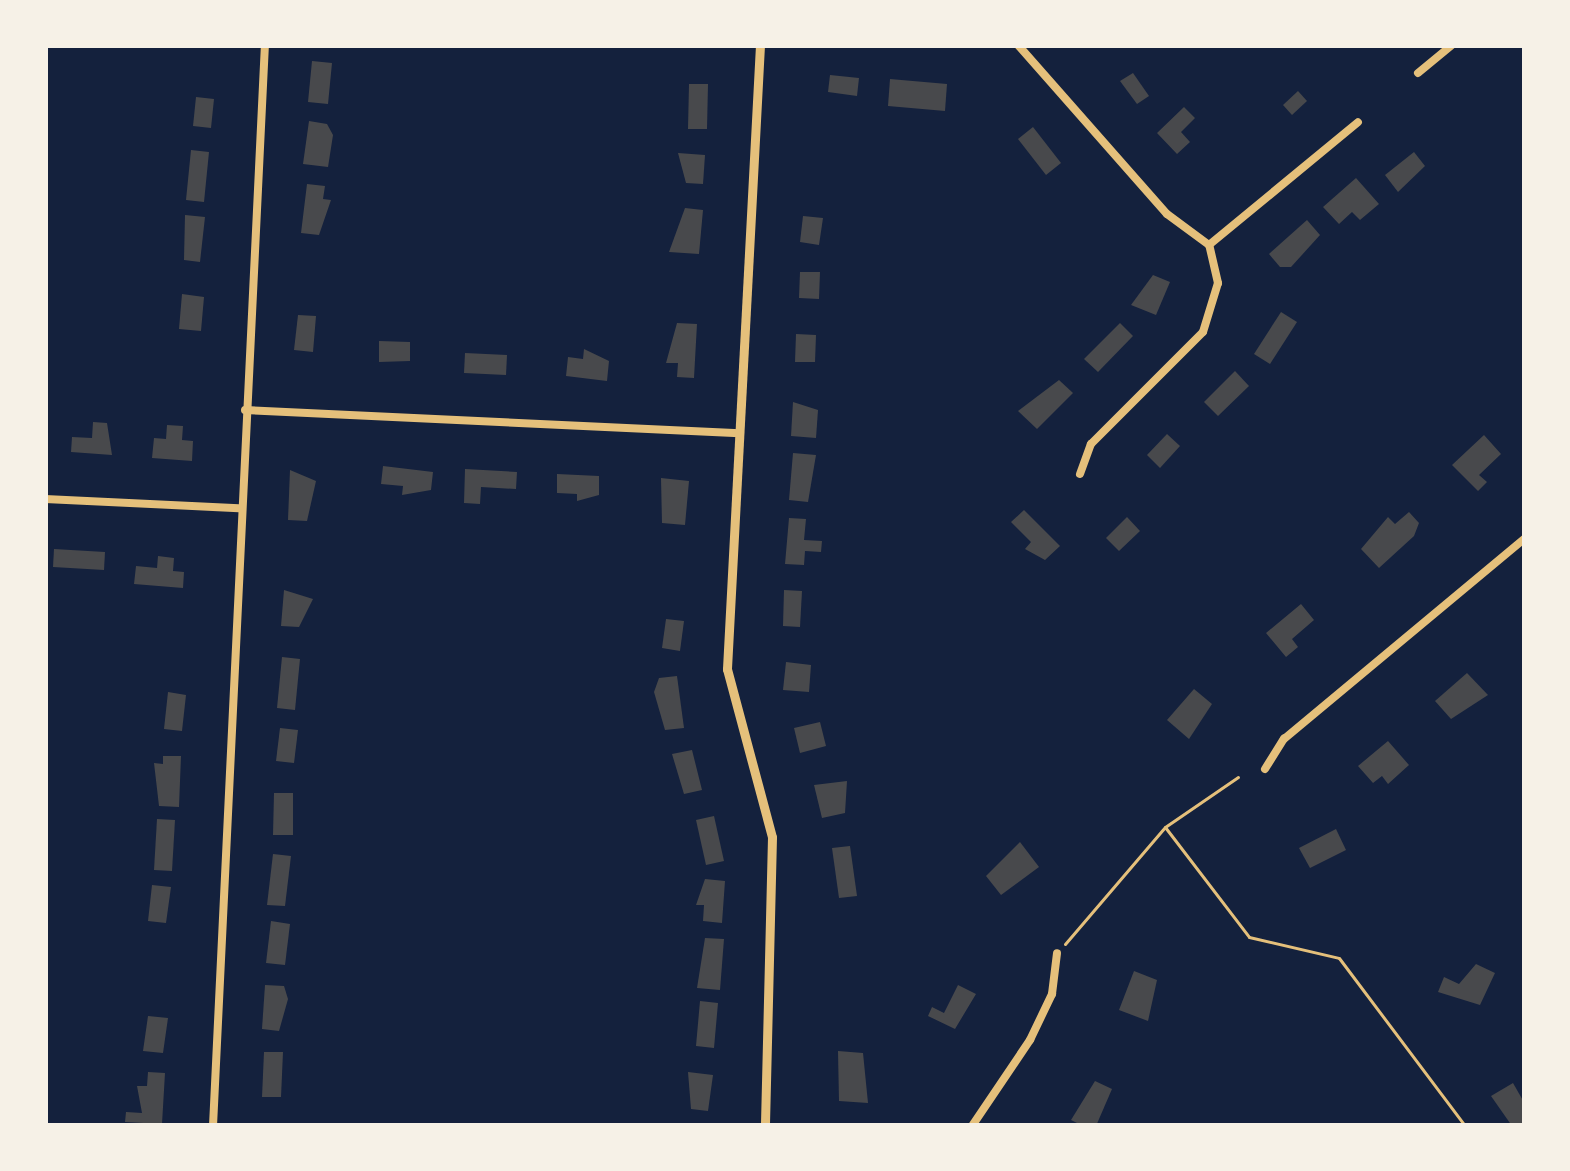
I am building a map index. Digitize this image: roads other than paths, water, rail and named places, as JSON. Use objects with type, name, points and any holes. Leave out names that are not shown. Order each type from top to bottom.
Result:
[{"type":"street","points":[[213,1126],[239,508],[265,45]]},
{"type":"street","points":[[760,45],[727,668],[772,837],[765,1126]]},
{"type":"street","points":[[1018,45],[1167,214],[1208,245],[1218,283],[1203,332],[1091,444],[1080,474]]},
{"type":"street","points":[[1418,73],[1452,45]]},
{"type":"street","points":[[1208,245],[1358,122]]},
{"type":"street","points":[[245,410],[739,433]]},
{"type":"street","points":[[45,499],[239,508]]},
{"type":"street","points":[[1265,769],[1284,739],[1525,538]]},
{"type":"street","points":[[972,1126],[1030,1040],[1052,994],[1057,953]]}]
